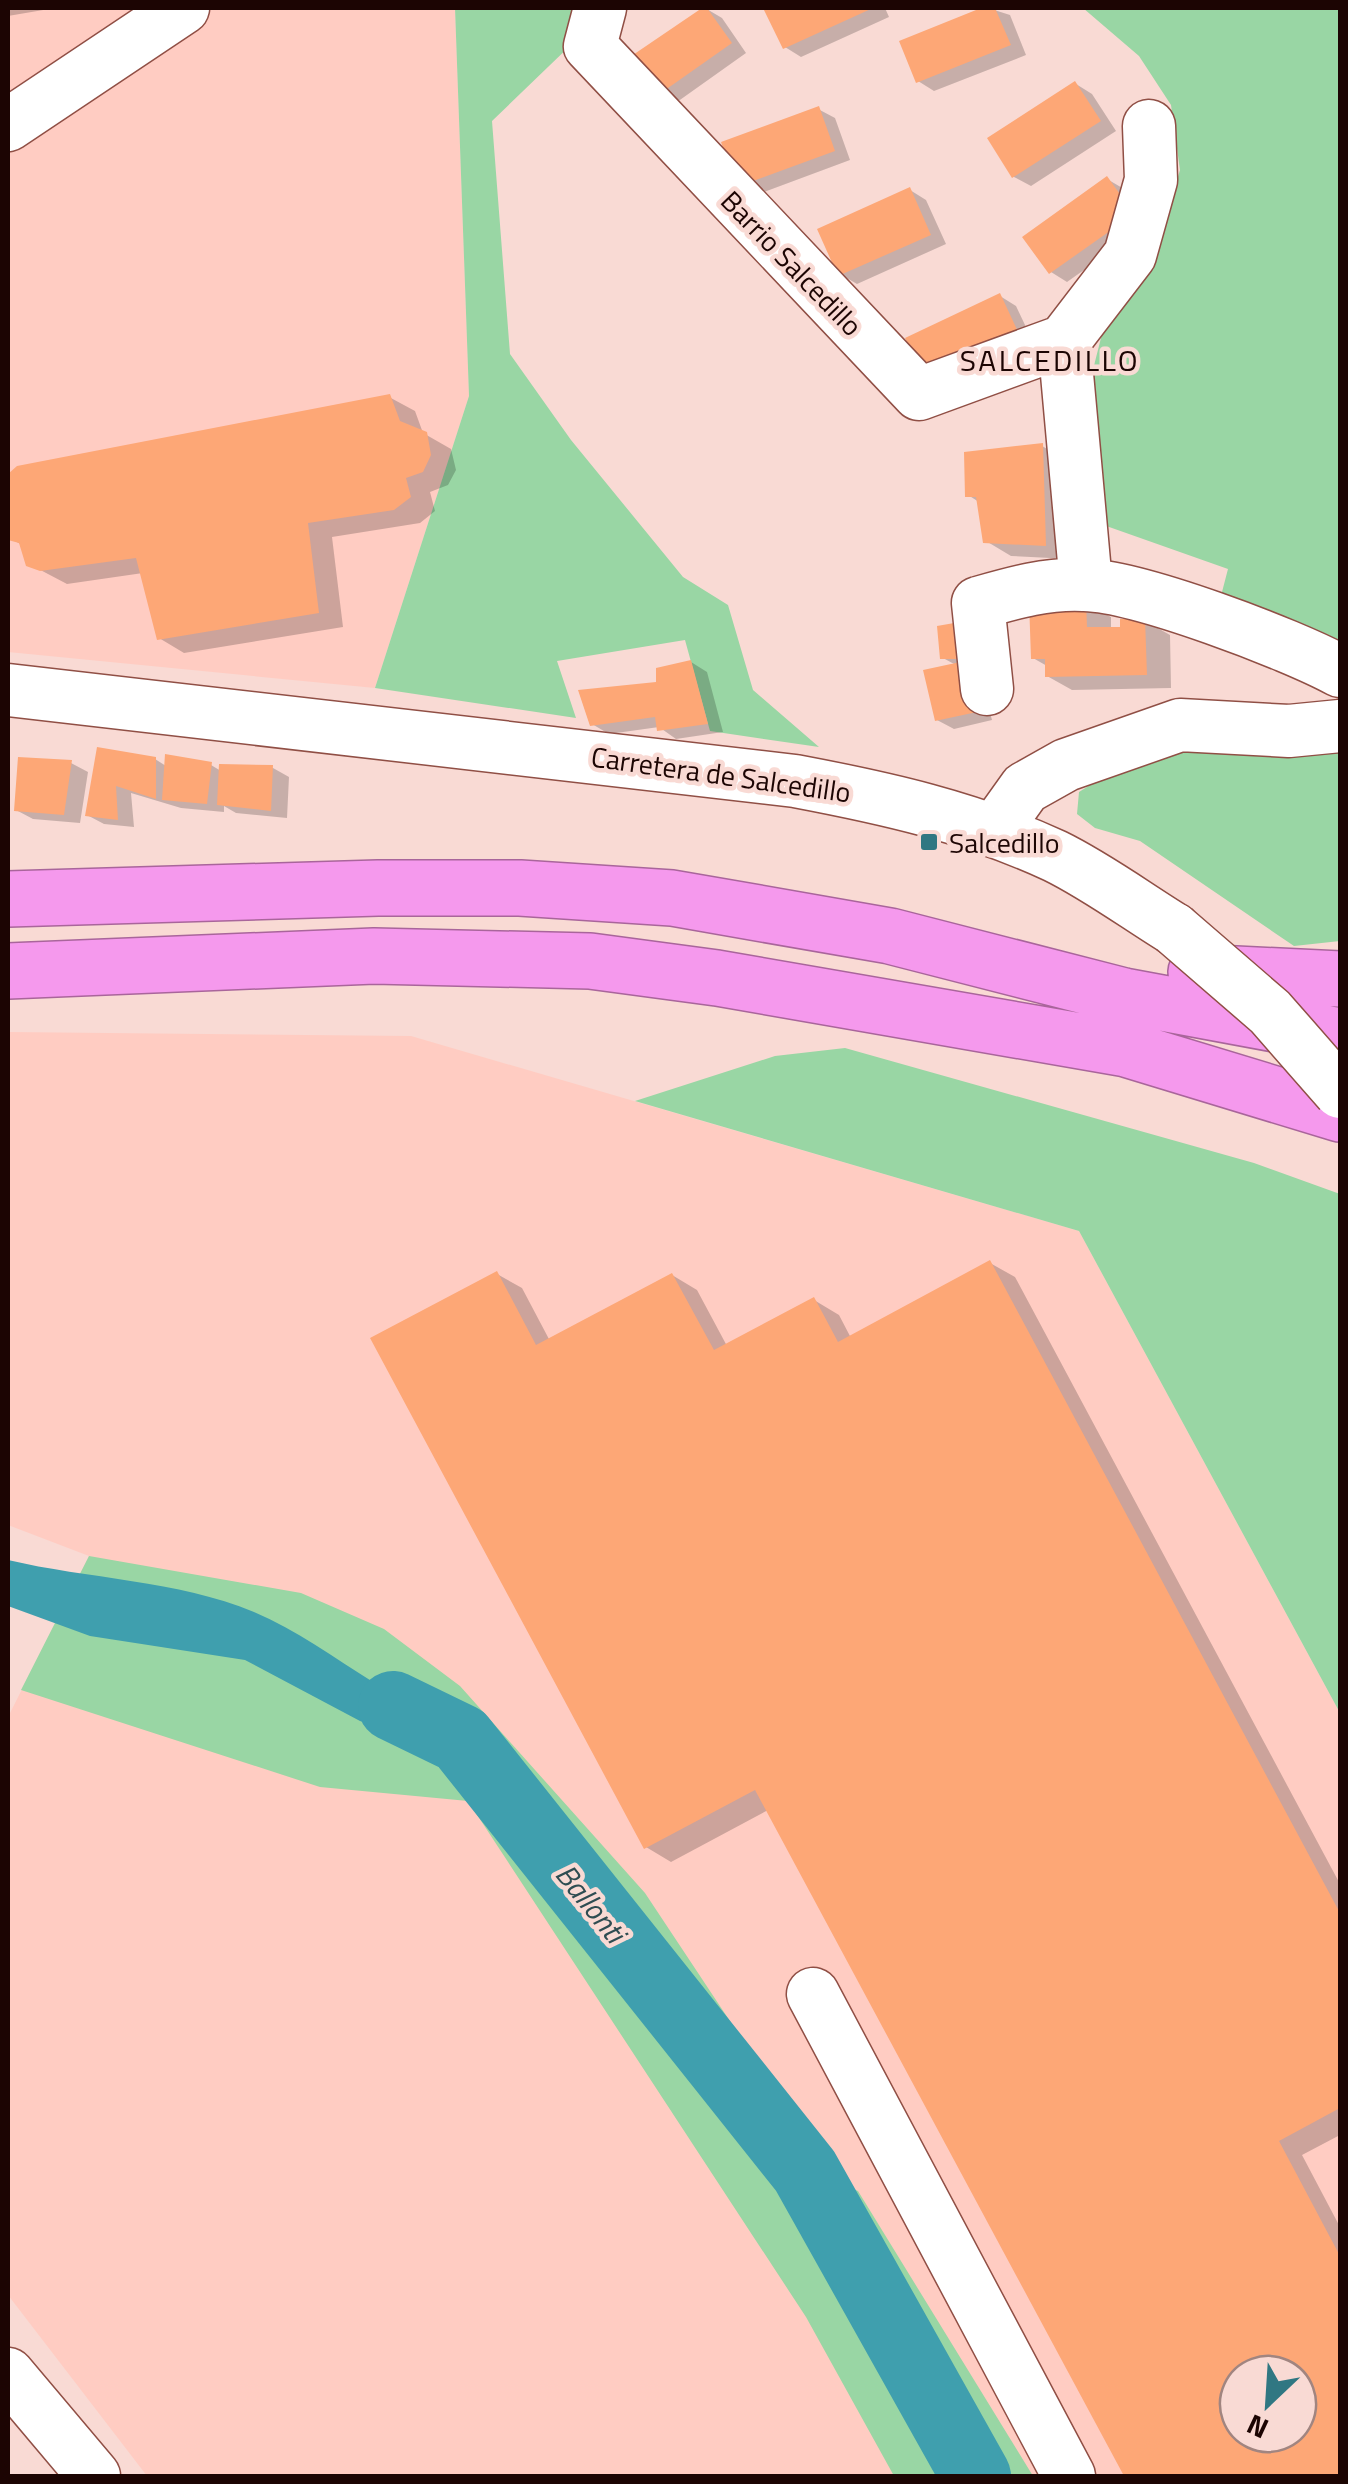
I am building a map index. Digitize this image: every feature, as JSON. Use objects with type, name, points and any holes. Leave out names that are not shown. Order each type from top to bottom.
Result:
[{"type":"highway","points":[[8,899],[520,888],[672,898],[890,936],[1124,996],[1340,1036]]},
{"type":"highway","points":[[890,936],[1004,943],[1152,970],[1340,978]]},
{"type":"highway","points":[[8,971],[374,956],[590,961],[1126,1050],[1340,1114]]},
{"type":"highway","points":[[819,996],[1041,1059],[1340,1154]]},
{"type":"street","points":[[8,125],[183,8]]},
{"type":"street","name":"Barrio Salcedillo","points":[[600,8],[590,46],[919,394],[1064,341]]},
{"type":"street","points":[[1086,584],[1064,341],[1130,255],[1151,180],[1149,126]]},
{"type":"street","points":[[986,689],[978,603],[1028,588],[1086,584],[1139,596],[1297,650],[1340,671]]},
{"type":"street","name":"Carretera de Salcedillo","points":[[8,690],[795,780],[904,802],[995,830],[1059,858],[1174,929],[1232,977],[1340,1092]]},
{"type":"street","points":[[995,830],[1025,788],[1066,764],[1180,726],[1289,731],[1340,726]]},
{"type":"street","points":[[814,1994],[1069,2476]]},
{"type":"street","points":[[8,2374],[94,2476]]},
{"type":"shaded area","points":[[8,8],[455,8],[469,396],[375,688],[8,652]]},
{"type":"shaded area","points":[[8,1032],[411,1036],[1079,1231],[1340,1713],[1340,2476],[147,2476],[8,2295],[8,1717],[89,1556],[8,1525]]},
{"type":"green space","points":[[455,8],[586,8],[575,41],[492,121],[510,354],[571,440],[683,577],[728,605],[753,690],[819,747],[710,731],[685,640],[557,661],[576,718],[375,688],[469,396]]},
{"type":"green space","points":[[1083,8],[1340,8],[1340,664],[1216,615],[1228,569],[1095,522],[1085,401],[1102,334],[1148,273],[1180,170],[1171,105],[1139,56]]},
{"type":"green space","points":[[1340,740],[1340,941],[1294,946],[1140,841],[1095,828],[1077,814],[1079,792],[1106,775],[1177,744]]},
{"type":"green space","points":[[845,1048],[1254,1163],[1340,1194],[1340,1713],[1079,1231],[635,1101],[775,1056]]},
{"type":"green space","points":[[89,1556],[301,1593],[384,1629],[460,1686],[645,1893],[836,2181],[858,2191],[1033,2476],[894,2476],[806,2317],[468,1801],[320,1787],[21,1690]]},
{"type":"water","points":[[8,1560],[163,1586],[254,1612],[428,1716],[477,1758],[360,1721],[245,1660],[90,1636],[8,1606]]},
{"type":"building","points":[[707,8],[732,43],[651,100],[624,61]]},
{"type":"building","points":[[763,8],[873,8],[783,49]]},
{"type":"building","points":[[981,8],[995,8],[1011,45],[916,83],[899,41]]},
{"type":"building","points":[[1075,81],[1101,121],[1012,178],[987,138]]},
{"type":"building","points":[[819,106],[835,151],[737,187],[721,142]]},
{"type":"building","points":[[1107,176],[1134,214],[1049,274],[1022,237]]},
{"type":"building","points":[[910,187],[931,235],[838,276],[817,229]]},
{"type":"building","points":[[1000,293],[1019,334],[925,379],[905,338]]},
{"type":"building","points":[[390,394],[400,421],[427,432],[431,455],[423,472],[406,478],[411,497],[394,510],[308,523],[319,613],[157,640],[136,558],[40,571],[26,566],[19,543],[8,540],[8,474],[17,466]]},
{"type":"building","points":[[1043,443],[1046,546],[983,543],[976,497],[965,497],[964,452]]},
{"type":"building","points":[[1086,600],[1087,627],[1120,627],[1120,619],[1145,618],[1147,675],[1045,677],[1045,659],[1031,659],[1029,601]]},
{"type":"building","points":[[960,622],[961,659],[940,659],[937,626]]},
{"type":"building","points":[[691,660],[708,724],[657,731],[655,717],[590,726],[578,690],[656,682],[656,668]]},
{"type":"building","points":[[965,661],[977,712],[935,721],[923,670]]},
{"type":"building","points":[[97,747],[156,757],[156,799],[116,786],[118,820],[85,816]]},
{"type":"building","points":[[165,754],[212,762],[207,804],[162,800]]},
{"type":"building","points":[[18,757],[72,760],[64,815],[14,811]]},
{"type":"building","points":[[219,764],[273,765],[271,811],[217,805]]},
{"type":"building","points":[[990,1260],[1340,1913],[1340,2108],[1279,2141],[1340,2256],[1340,2476],[1124,2476],[755,1790],[644,1849],[370,1338],[497,1271],[536,1345],[672,1273],[714,1350],[814,1297],[838,1342]]},
{"type":"waterway","name":"Ballonti","points":[[393,1706],[461,1739],[805,2171],[976,2476]]},
{"type":"place","name":"Salcedillo","points":[[929,842]]},
{"type":"district","name":"SALCEDILLO","points":[[1050,360]]}]
